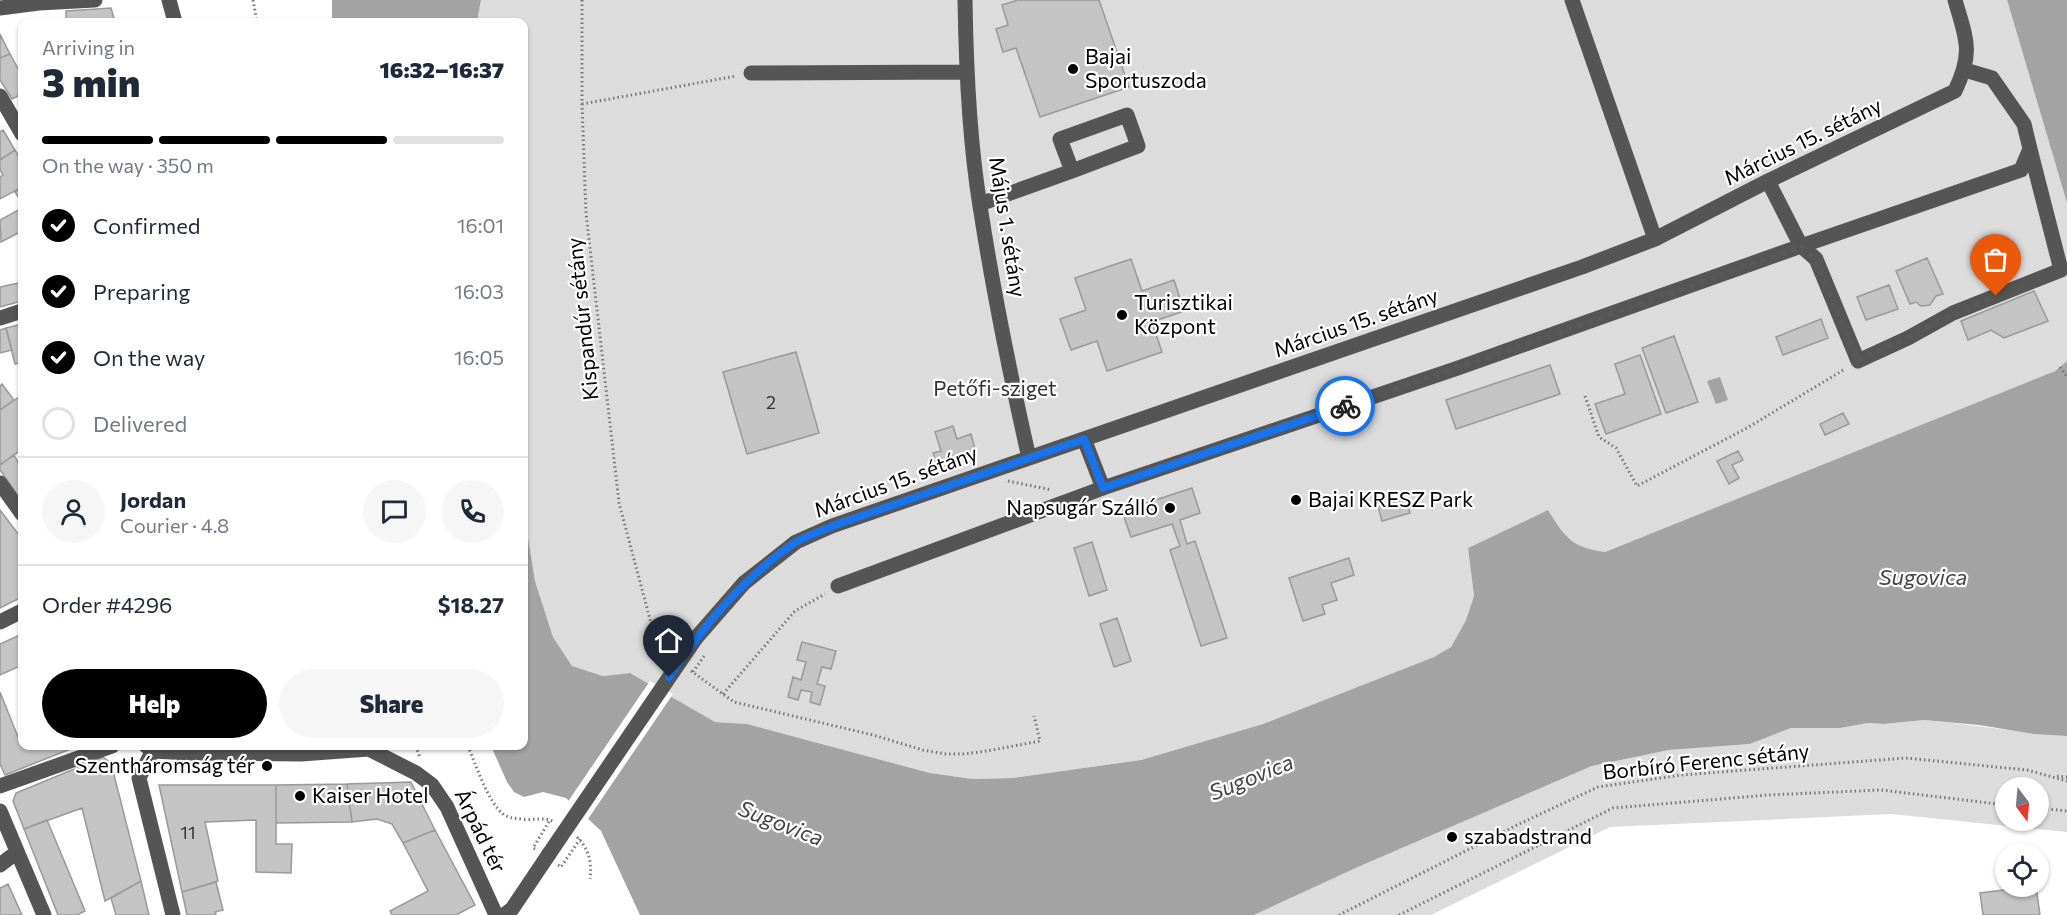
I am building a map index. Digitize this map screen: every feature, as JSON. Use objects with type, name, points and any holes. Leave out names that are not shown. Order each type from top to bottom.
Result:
[{"type":"street","points":[[0,8],[95,0]]},
{"type":"street","points":[[169,0],[174,18]]},
{"type":"street","name":"Május 1. sétány","points":[[965,0],[967,72],[980,204],[1014,391],[1029,458]]},
{"type":"street","points":[[1572,0],[1655,239]]},
{"type":"street","points":[[1768,181],[1802,246],[1816,260],[1858,361],[1908,338],[1953,313],[2061,270],[2024,124],[1992,78],[1965,70],[1967,44],[1955,0]]},
{"type":"street","name":"Március 15. sétány","points":[[504,915],[512,909],[696,638],[744,583],[796,542],[832,526],[1582,267],[1655,239],[1768,181],[1955,91],[1965,70]]},
{"type":"street","points":[[751,73],[967,72]]},
{"type":"street","points":[[0,96],[18,127]]},
{"type":"street","points":[[980,204],[1072,171],[1138,146],[1127,115],[1060,139],[1072,171]]},
{"type":"street","points":[[838,586],[1103,488],[1491,357],[2020,170],[2030,149]]},
{"type":"street","points":[[0,318],[18,312]]},
{"type":"street","points":[[1084,439],[1103,488]]},
{"type":"street","points":[[0,483],[18,508]]},
{"type":"street","points":[[0,622],[18,613]]},
{"type":"street","points":[[0,786],[101,750]]},
{"type":"street","points":[[150,750],[139,778],[173,915]]},
{"type":"street","points":[[215,750],[301,754],[339,750]]},
{"type":"street","points":[[375,750],[418,766]]},
{"type":"street","name":"Árpád tér","points":[[418,766],[447,807],[496,915]]},
{"type":"street","points":[[0,811],[44,915]]},
{"type":"street","points":[[0,865],[17,852]]},
{"type":"path","points":[[253,0],[256,18]]},
{"type":"path","name":"Kispandúr sétány","points":[[582,0],[582,104],[586,213],[619,503],[658,645],[666,651]]},
{"type":"path","points":[[582,104],[751,73]]},
{"type":"path","points":[[1585,396],[1599,437],[1616,448],[1637,486],[1747,428],[1858,361]]},
{"type":"path","points":[[2060,367],[2067,377]]},
{"type":"path","points":[[980,474],[1082,497]]},
{"type":"path","points":[[723,694],[795,610],[838,586]]},
{"type":"path","points":[[675,658],[666,651],[684,622]]},
{"type":"path","points":[[684,665],[734,702],[946,754],[987,752],[1040,741],[1034,716]]},
{"type":"path","points":[[416,750],[418,766]]},
{"type":"path","points":[[470,750],[494,803],[501,812],[508,817],[550,820],[560,826]]},
{"type":"path","name":"Borbíró Ferenc sétány","points":[[1339,915],[1517,825],[1598,787],[1681,775],[1906,758],[2027,770],[2067,779]]},
{"type":"path","points":[[1399,915],[1613,808],[1768,795],[1881,790],[1995,804]]},
{"type":"path","points":[[2049,809],[2067,811]]},
{"type":"path","points":[[533,848],[550,820]]},
{"type":"path","points":[[569,832],[580,839],[588,850],[591,865],[590,879]]},
{"type":"path","points":[[561,867],[580,839]]},
{"type":"green space","name":"Petőfi-sziget","points":[[481,0],[2007,0],[2067,203],[2067,361],[2055,371],[1605,552],[1583,547],[1570,540],[1548,510],[1468,548],[1474,596],[1466,620],[1451,647],[1434,657],[1263,724],[1141,760],[1013,778],[973,779],[930,773],[747,724],[714,722],[630,673],[603,676],[572,666],[553,637],[535,581],[528,538],[528,18],[478,18]]},
{"type":"green space","points":[[1924,720],[2067,736],[2067,832],[2049,830],[2049,777],[1995,777],[1995,825],[1891,814],[1610,827],[1431,915],[1254,915],[1358,867],[1592,766],[1669,750],[1750,744],[1791,728],[1840,728],[1868,723],[1884,724]]},
{"type":"water","points":[[332,0],[481,0],[478,18],[332,18]]},
{"type":"water","points":[[2007,0],[2067,0],[2067,203]]},
{"type":"water","name":"Sugovica","points":[[2067,361],[2067,736],[1924,720],[1884,724],[1868,723],[1840,728],[1791,728],[1750,744],[1669,750],[1592,766],[1358,867],[1254,915],[640,915],[601,831],[566,798],[543,792],[524,797],[514,792],[493,750],[528,750],[528,538],[535,581],[553,637],[572,666],[603,676],[630,673],[715,722],[747,724],[930,773],[973,779],[1013,778],[1141,760],[1263,724],[1434,657],[1451,647],[1466,620],[1474,596],[1468,548],[1548,510],[1570,540],[1584,547],[1605,552],[2055,371]]},
{"type":"water","points":[[1720,377],[1728,400],[1716,404],[1707,381]]},
{"type":"pier","points":[[650,681],[673,694],[586,822],[567,803]]},
{"type":"building","name":"Bajai Sportuszoda","points":[[1018,0],[1099,0],[1129,87],[1040,117],[1016,48],[1003,52],[996,29],[1008,25],[1002,5]]},
{"type":"building","points":[[111,8],[114,18],[66,18],[66,11]]},
{"type":"building","points":[[0,34],[10,54],[0,58]]},
{"type":"building","points":[[10,54],[18,68],[18,96],[12,99],[0,80],[0,58]]},
{"type":"building","points":[[3,130],[15,150],[0,160],[0,132]]},
{"type":"building","points":[[15,150],[18,155],[18,189],[0,199],[0,177],[3,175],[0,170],[0,160]]},
{"type":"building","points":[[18,210],[18,233],[1,242],[0,220]]},
{"type":"building","points":[[1927,258],[1943,294],[1936,296],[1930,305],[1921,306],[1916,302],[1910,304],[1896,271]]},
{"type":"building","name":"Turisztikai Központ","points":[[1131,259],[1142,291],[1174,280],[1184,311],[1152,322],[1162,352],[1107,371],[1097,341],[1071,350],[1060,319],[1086,310],[1075,278]]},
{"type":"building","points":[[18,283],[18,302],[0,307],[0,287]]},
{"type":"building","points":[[1889,285],[1898,309],[1866,320],[1857,297]]},
{"type":"building","points":[[2034,291],[2048,321],[2004,338],[1991,330],[1968,340],[1961,321]]},
{"type":"building","points":[[1821,319],[1828,338],[1783,355],[1776,337]]},
{"type":"building","points":[[18,325],[18,363],[15,364],[6,328]]},
{"type":"building","points":[[6,328],[12,350],[0,353],[0,330]]},
{"type":"building","points":[[1674,336],[1698,402],[1666,413],[1642,348]]},
{"type":"building","points":[[796,352],[819,433],[747,454],[723,372]]},
{"type":"building","points":[[1640,355],[1661,414],[1606,434],[1595,404],[1625,394],[1615,364]]},
{"type":"building","points":[[1550,365],[1560,394],[1456,429],[1446,400]]},
{"type":"building","points":[[2,384],[14,400],[0,410],[0,386]]},
{"type":"building","points":[[18,398],[18,452],[0,465],[0,410]]},
{"type":"building","points":[[1843,413],[1849,424],[1825,435],[1820,424]]},
{"type":"building","points":[[953,426],[957,439],[971,434],[976,453],[937,465],[933,453],[941,451],[935,432]]},
{"type":"building","points":[[1738,451],[1743,460],[1732,465],[1739,478],[1729,484],[1717,461]]},
{"type":"building","points":[[14,455],[18,462],[18,496],[0,470],[0,465]]},
{"type":"building","points":[[1192,488],[1200,513],[1180,520],[1187,544],[1195,541],[1227,638],[1201,646],[1170,550],[1180,546],[1172,524],[1131,537],[1122,511]]},
{"type":"building","points":[[1406,499],[1410,513],[1382,521],[1378,507]]},
{"type":"building","points":[[0,510],[18,534],[18,599],[0,608]]},
{"type":"building","points":[[0,510],[18,534],[18,599],[0,608]]},
{"type":"building","points":[[1092,542],[1107,590],[1089,596],[1074,548]]},
{"type":"building","points":[[1349,558],[1354,575],[1331,583],[1337,600],[1322,605],[1325,614],[1303,621],[1289,578]]},
{"type":"building","points":[[1117,618],[1131,661],[1114,667],[1100,624]]},
{"type":"building","points":[[18,636],[18,667],[0,675],[0,644]]},
{"type":"building","points":[[802,642],[836,651],[831,669],[822,667],[817,684],[825,686],[820,705],[810,702],[812,692],[801,690],[798,700],[788,697],[793,677],[801,680],[806,662],[797,660]]},
{"type":"building","points":[[0,692],[18,737],[18,750],[68,750],[5,775],[0,764]]},
{"type":"building","points":[[103,757],[111,763],[141,881],[105,901],[82,808],[24,829],[13,801],[16,793]]},
{"type":"building","points":[[411,782],[435,830],[403,843],[392,824],[377,819],[352,822],[347,784]]},
{"type":"building","points":[[347,784],[352,822],[276,823],[276,785]]},
{"type":"building","points":[[159,785],[276,785],[276,844],[292,844],[291,873],[256,872],[256,820],[205,822],[218,881],[182,892]]},
{"type":"building","points":[[47,820],[85,911],[77,915],[58,915],[24,829]]},
{"type":"building","points":[[435,830],[475,905],[456,915],[392,915],[390,911],[428,891],[403,843]]},
{"type":"building","points":[[141,881],[149,915],[116,915],[111,898]]},
{"type":"building","points":[[216,882],[223,910],[215,912],[216,915],[187,915],[182,892]]},
{"type":"building","points":[[8,884],[22,915],[0,915],[0,888]]},
{"type":"building","points":[[1995,891],[1995,897],[2038,897],[2040,915],[1983,915],[1980,893]]},
{"type":"way so far","points":[[1345,406],[1602,318],[1802,246],[1816,260],[1858,361],[1908,338],[1953,313],[1996,296]]},
{"type":"place","name":"Bajai Sportuszoda","points":[[1073,69]]},
{"type":"place","name":"Turisztikai Központ","points":[[1122,315]]},
{"type":"place","name":"Bajai KRESZ Park","points":[[1296,500]]},
{"type":"place","name":"Napsugár Szálló","points":[[1170,508]]},
{"type":"place","name":"Szentháromság tér","points":[[267,766]]},
{"type":"place","name":"Kaiser Hotel","points":[[300,796]]},
{"type":"place","name":"szabadstrand","points":[[1452,837]]},
{"type":"route","points":[[669,677],[696,638],[744,583],[796,542],[832,526],[1084,439],[1103,488],[1345,406]]}]
